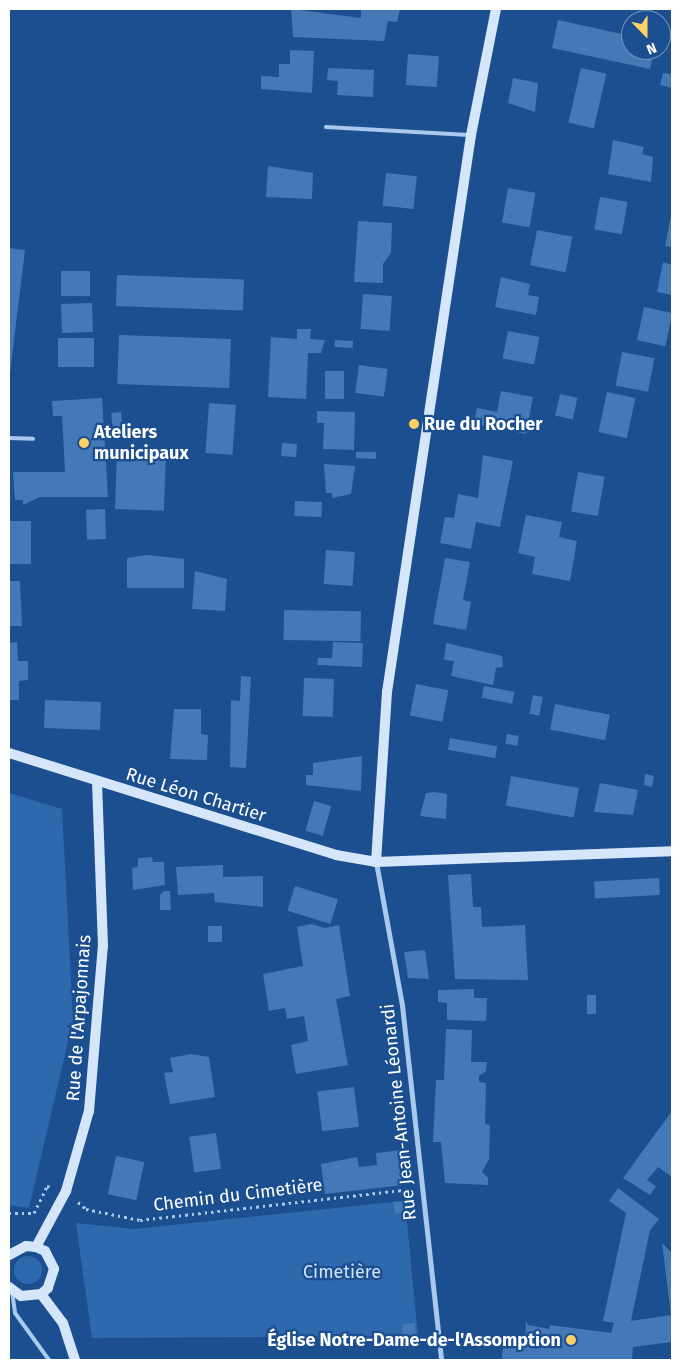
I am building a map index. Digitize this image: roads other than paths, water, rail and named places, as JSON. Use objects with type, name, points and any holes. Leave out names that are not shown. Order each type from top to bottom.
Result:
[{"type":"main road","points":[[376,862],[386,692],[471,135],[496,9]]},
{"type":"main road","name":"Rue Léon Chartier","points":[[9,753],[336,855],[376,862],[672,851]]},
{"type":"main road","name":"Rue de l'Arpajonnais","points":[[36,1247],[66,1191],[89,1111],[98,1028],[103,946],[97,781]]},
{"type":"main road","points":[[9,1255],[26,1246],[36,1247],[45,1252],[54,1269],[48,1288],[41,1294],[31,1297],[11,1289]]},
{"type":"main road","points":[[41,1294],[62,1323],[75,1360]]},
{"type":"street","name":"Rue Jean-Antoine Léonardi","points":[[376,862],[402,1005],[441,1360]]},
{"type":"lane","points":[[326,128],[471,135]]},
{"type":"lane","points":[[9,438],[34,439]]},
{"type":"lane","points":[[11,1289],[15,1313],[49,1360]]},
{"type":"place","name":"Rue du Rocher","points":[[414,424]]},
{"type":"place","name":"Ateliers municipaux","points":[[84,443]]},
{"type":"place","name":"Église Notre-Dame-de-l'Assomption","points":[[571,1340]]},
{"type":"park label","name":"Cimetière","points":[[342,1272]]}]
